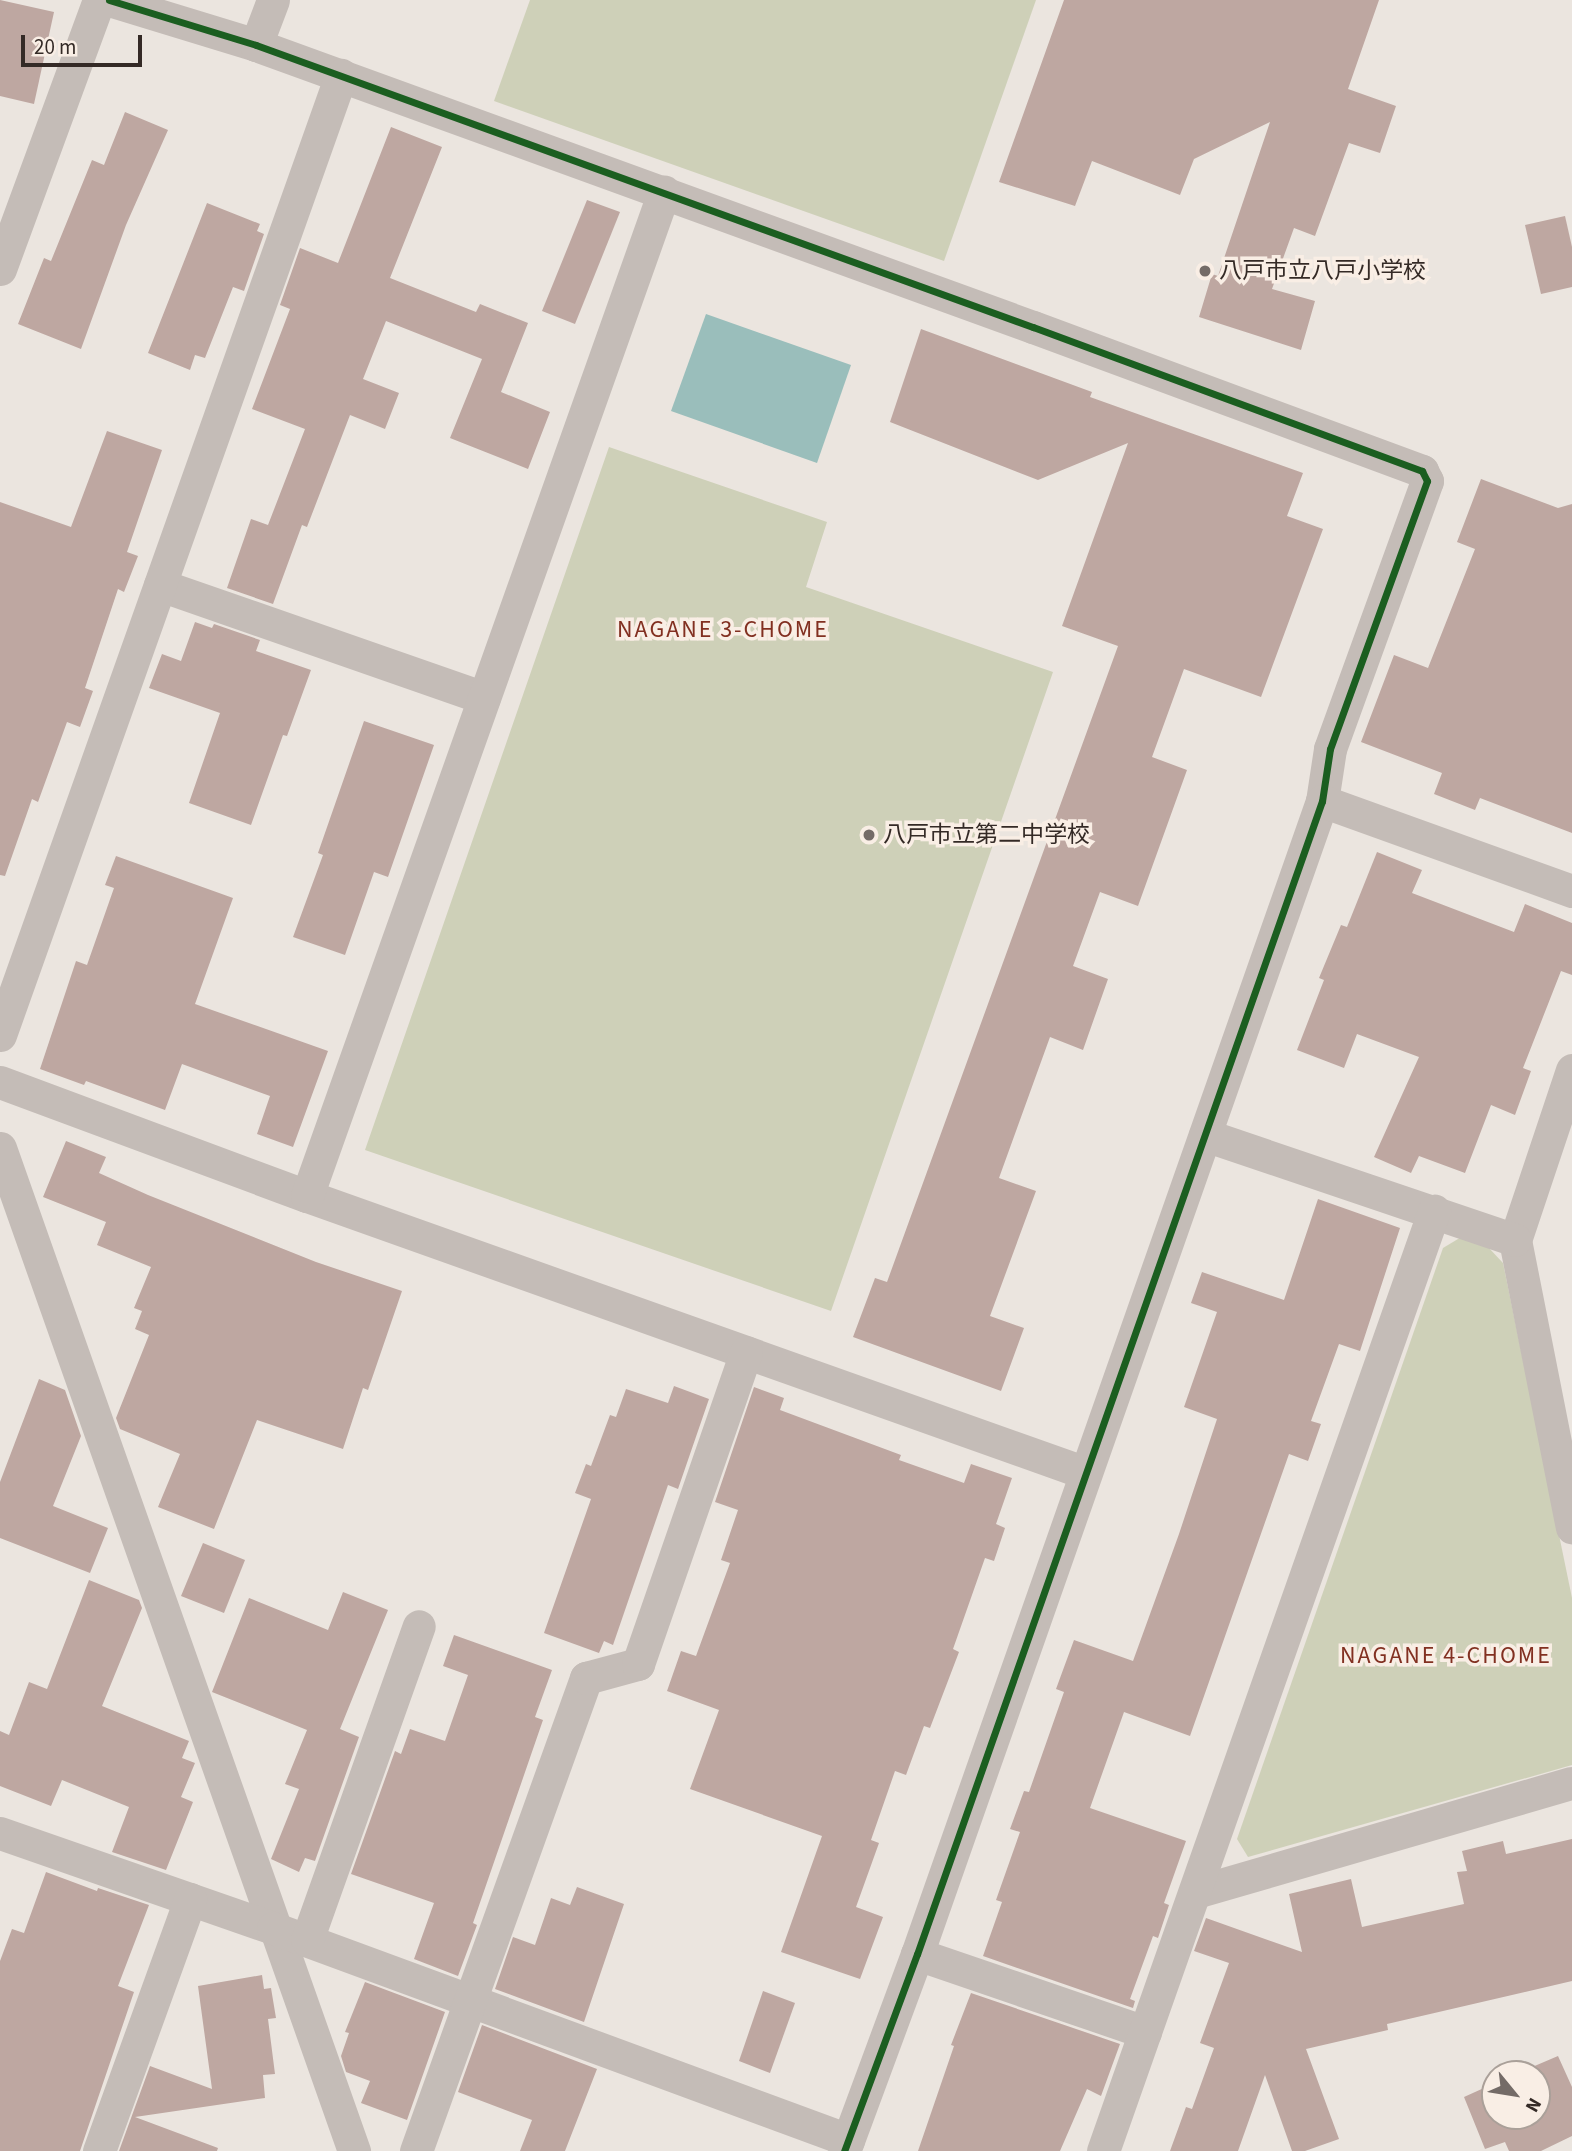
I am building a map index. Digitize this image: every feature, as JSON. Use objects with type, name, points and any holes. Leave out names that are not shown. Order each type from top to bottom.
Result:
[{"type":"street","points":[[0,269],[99,0]]},
{"type":"street","points":[[0,1833],[307,1940],[846,2146],[917,1954],[1083,1472],[1322,801],[1330,749],[1427,481],[1422,471],[664,192],[256,45],[109,0]]},
{"type":"street","points":[[256,45],[273,0]]},
{"type":"street","points":[[0,1035],[341,75]]},
{"type":"street","points":[[307,1196],[664,192]]},
{"type":"street","points":[[160,585],[484,698]]},
{"type":"street","points":[[1322,801],[1572,891]]},
{"type":"street","points":[[1572,1070],[1515,1240],[1572,1527]]},
{"type":"street","points":[[0,1082],[307,1196],[1083,1472]]},
{"type":"street","points":[[1205,1135],[1515,1240]]},
{"type":"street","points":[[0,1148],[273,1928],[354,2151]]},
{"type":"street","points":[[1103,2151],[1434,1211]]},
{"type":"street","points":[[416,2151],[468,2000],[586,1678],[638,1664],[746,1352]]},
{"type":"street","points":[[307,1940],[419,1626]]},
{"type":"street","points":[[1196,1892],[1572,1783]]},
{"type":"street","points":[[99,2151],[190,1899]]},
{"type":"street","points":[[917,1954],[1145,2032]]},
{"type":"green space","points":[[530,0],[1036,0],[944,261],[494,101]]},
{"type":"green space","points":[[609,447],[827,522],[806,587],[1053,672],[831,1311],[365,1150]]},
{"type":"green space","points":[[1463,1236],[1488,1247],[1503,1263],[1572,1598],[1572,1765],[1248,1857],[1237,1839],[1443,1248]]},
{"type":"water","points":[[706,314],[851,365],[817,463],[671,411]]},
{"type":"building","points":[[0,0],[54,12],[34,104],[0,96]]},
{"type":"building","points":[[1064,0],[1379,0],[1348,89],[1396,106],[1380,153],[1349,143],[1315,236],[1294,228],[1272,289],[1315,301],[1301,350],[1199,317],[1212,274],[1218,276],[1270,122],[1194,159],[1180,195],[1092,161],[1075,206],[999,182]]},
{"type":"building","points":[[125,112],[168,130],[126,225],[81,349],[18,324],[44,258],[51,261],[92,160],[104,165]]},
{"type":"building","points":[[391,127],[442,147],[390,278],[476,312],[480,304],[528,323],[501,392],[550,412],[528,469],[450,438],[482,359],[386,321],[363,379],[399,393],[385,429],[350,415],[307,527],[302,525],[273,604],[227,588],[251,519],[268,525],[305,429],[252,409],[290,309],[280,305],[300,248],[338,263]]},
{"type":"building","points":[[587,200],[620,212],[575,324],[542,311]]},
{"type":"building","points":[[207,203],[260,224],[257,231],[264,234],[244,291],[233,287],[205,358],[195,355],[190,370],[148,353]]},
{"type":"building","points":[[1565,216],[1572,247],[1572,287],[1541,294],[1525,225]]},
{"type":"building","points":[[921,329],[1092,392],[1090,397],[1303,473],[1287,516],[1323,529],[1261,697],[1184,669],[1152,757],[1187,770],[1138,906],[1100,892],[1073,966],[1108,979],[1083,1050],[1050,1037],[999,1178],[1036,1191],[990,1316],[1024,1328],[1001,1391],[853,1337],[875,1278],[887,1282],[1118,646],[1062,626],[1128,443],[1038,480],[890,422]]},
{"type":"building","points":[[107,431],[162,450],[127,552],[138,556],[124,592],[118,589],[85,688],[93,691],[80,727],[67,722],[38,802],[32,799],[5,876],[0,875],[0,502],[71,527]]},
{"type":"building","points":[[1481,479],[1558,508],[1572,504],[1572,833],[1480,798],[1475,810],[1434,794],[1442,773],[1361,742],[1394,655],[1428,668],[1475,549],[1457,542]]},
{"type":"building","points":[[195,622],[212,628],[214,624],[260,640],[256,651],[311,670],[287,736],[283,735],[251,825],[189,803],[220,713],[149,688],[162,654],[181,661]]},
{"type":"building","points":[[364,721],[434,745],[388,877],[374,872],[345,955],[293,937],[323,855],[318,853]]},
{"type":"building","points":[[1377,852],[1422,870],[1412,893],[1514,932],[1525,904],[1572,923],[1572,975],[1561,971],[1523,1068],[1531,1071],[1515,1115],[1491,1105],[1465,1173],[1419,1156],[1411,1173],[1374,1157],[1419,1057],[1357,1034],[1344,1068],[1297,1050],[1324,980],[1319,978],[1341,925],[1347,927]]},
{"type":"building","points":[[116,856],[233,898],[195,1004],[328,1051],[293,1147],[257,1134],[270,1096],[182,1064],[165,1110],[86,1081],[84,1085],[40,1069],[76,961],[87,965],[114,888],[105,885]]},
{"type":"building","points":[[66,1141],[106,1157],[99,1173],[148,1195],[316,1262],[402,1291],[368,1390],[363,1388],[343,1449],[257,1420],[214,1529],[158,1507],[180,1454],[120,1429],[116,1418],[149,1335],[135,1329],[142,1311],[134,1308],[151,1267],[97,1245],[106,1222],[43,1197]]},
{"type":"building","points":[[1318,1199],[1400,1228],[1360,1351],[1339,1344],[1311,1421],[1321,1424],[1308,1461],[1289,1454],[1190,1736],[1124,1712],[1090,1808],[1186,1841],[1164,1903],[1169,1905],[1158,1938],[1153,1936],[1130,1999],[1135,2001],[1133,2008],[983,1956],[1002,1902],[996,1900],[1020,1832],[1010,1829],[1024,1791],[1029,1792],[1064,1692],[1056,1689],[1074,1640],[1133,1661],[1179,1534],[1217,1419],[1184,1407],[1217,1312],[1191,1303],[1202,1272],[1284,1300]]},
{"type":"building","points":[[39,1379],[65,1390],[81,1436],[53,1506],[108,1528],[90,1573],[0,1538],[0,1482]]},
{"type":"building","points":[[674,1386],[709,1399],[678,1489],[668,1485],[613,1645],[604,1641],[599,1653],[544,1633],[591,1499],[575,1493],[586,1464],[591,1466],[610,1415],[616,1417],[626,1389],[668,1403]]},
{"type":"building","points":[[754,1387],[784,1398],[780,1410],[901,1455],[899,1460],[964,1483],[971,1464],[1012,1478],[996,1524],[1005,1528],[994,1561],[985,1558],[953,1649],[959,1652],[930,1728],[924,1726],[906,1775],[895,1771],[871,1840],[879,1843],[856,1907],[883,1917],[860,1979],[781,1952],[822,1836],[690,1789],[719,1710],[667,1691],[681,1651],[696,1656],[730,1563],[721,1560],[738,1510],[715,1502]]},
{"type":"building","points":[[203,1543],[245,1560],[224,1613],[181,1596]]},
{"type":"building","points":[[89,1580],[139,1600],[142,1608],[102,1706],[189,1741],[182,1758],[195,1763],[181,1797],[193,1802],[166,1870],[112,1852],[129,1807],[62,1780],[51,1806],[0,1786],[0,1731],[9,1735],[29,1682],[47,1689]]},
{"type":"building","points":[[343,1592],[388,1610],[340,1729],[359,1737],[315,1861],[305,1858],[299,1872],[271,1859],[299,1789],[285,1784],[307,1730],[212,1692],[249,1598],[328,1630]]},
{"type":"building","points":[[454,1635],[552,1670],[535,1717],[543,1720],[473,1923],[477,1925],[458,1976],[414,1959],[434,1903],[351,1874],[395,1751],[401,1754],[410,1729],[445,1741],[468,1675],[443,1666]]},
{"type":"building","points":[[1572,1839],[1572,1981],[1387,2024],[1388,2030],[1306,2049],[1339,2139],[1305,2151],[1292,2151],[1265,2075],[1238,2151],[1170,2151],[1186,2107],[1192,2109],[1214,2048],[1200,2043],[1229,1963],[1194,1951],[1206,1918],[1302,1952],[1289,1894],[1351,1879],[1362,1927],[1464,1904],[1457,1872],[1467,1871],[1462,1851],[1503,1841],[1506,1854]]},
{"type":"building","points":[[46,1872],[97,1891],[98,1888],[149,1905],[118,1986],[134,1992],[80,2151],[0,2151],[0,1961],[12,1929],[24,1933]]},
{"type":"building","points":[[577,1887],[624,1904],[584,2022],[495,1989],[513,1937],[535,1945],[551,1898],[570,1905]]},
{"type":"building","points":[[262,1975],[264,1989],[271,1988],[276,2018],[268,2019],[275,2074],[263,2075],[265,2098],[135,2117],[218,2148],[217,2151],[119,2151],[150,2066],[212,2089],[198,1986]]},
{"type":"building","points":[[365,1982],[445,2012],[407,2120],[361,2103],[370,2081],[346,2072],[341,2056],[349,2033],[345,2032]]},
{"type":"building","points":[[763,1991],[795,2003],[770,2073],[739,2061]]},
{"type":"building","points":[[971,1993],[1120,2044],[1101,2096],[1087,2089],[1060,2151],[918,2151],[954,2046],[951,2045]]},
{"type":"building","points":[[482,2025],[597,2069],[565,2151],[520,2151],[532,2120],[458,2092]]},
{"type":"building","points":[[1558,2056],[1572,2087],[1572,2136],[1541,2151],[1509,2151],[1505,2142],[1485,2149],[1464,2097],[1481,2089],[1481,2130],[1551,2130],[1551,2060],[1549,2060]]},
{"type":"cycle path","points":[[109,0],[256,45],[1033,327],[1422,471],[1427,481],[1330,749],[1322,801],[917,1954],[844,2151]]},
{"type":"place","name":"八戸市立八戸小学校","points":[[1205,271]]},
{"type":"place","name":"八戸市立第二中学校","points":[[869,835]]},
{"type":"district","name":"NAGANE 3-CHOME","points":[[723,630]]},
{"type":"district","name":"NAGANE 4-CHOME","points":[[1446,1656]]}]
